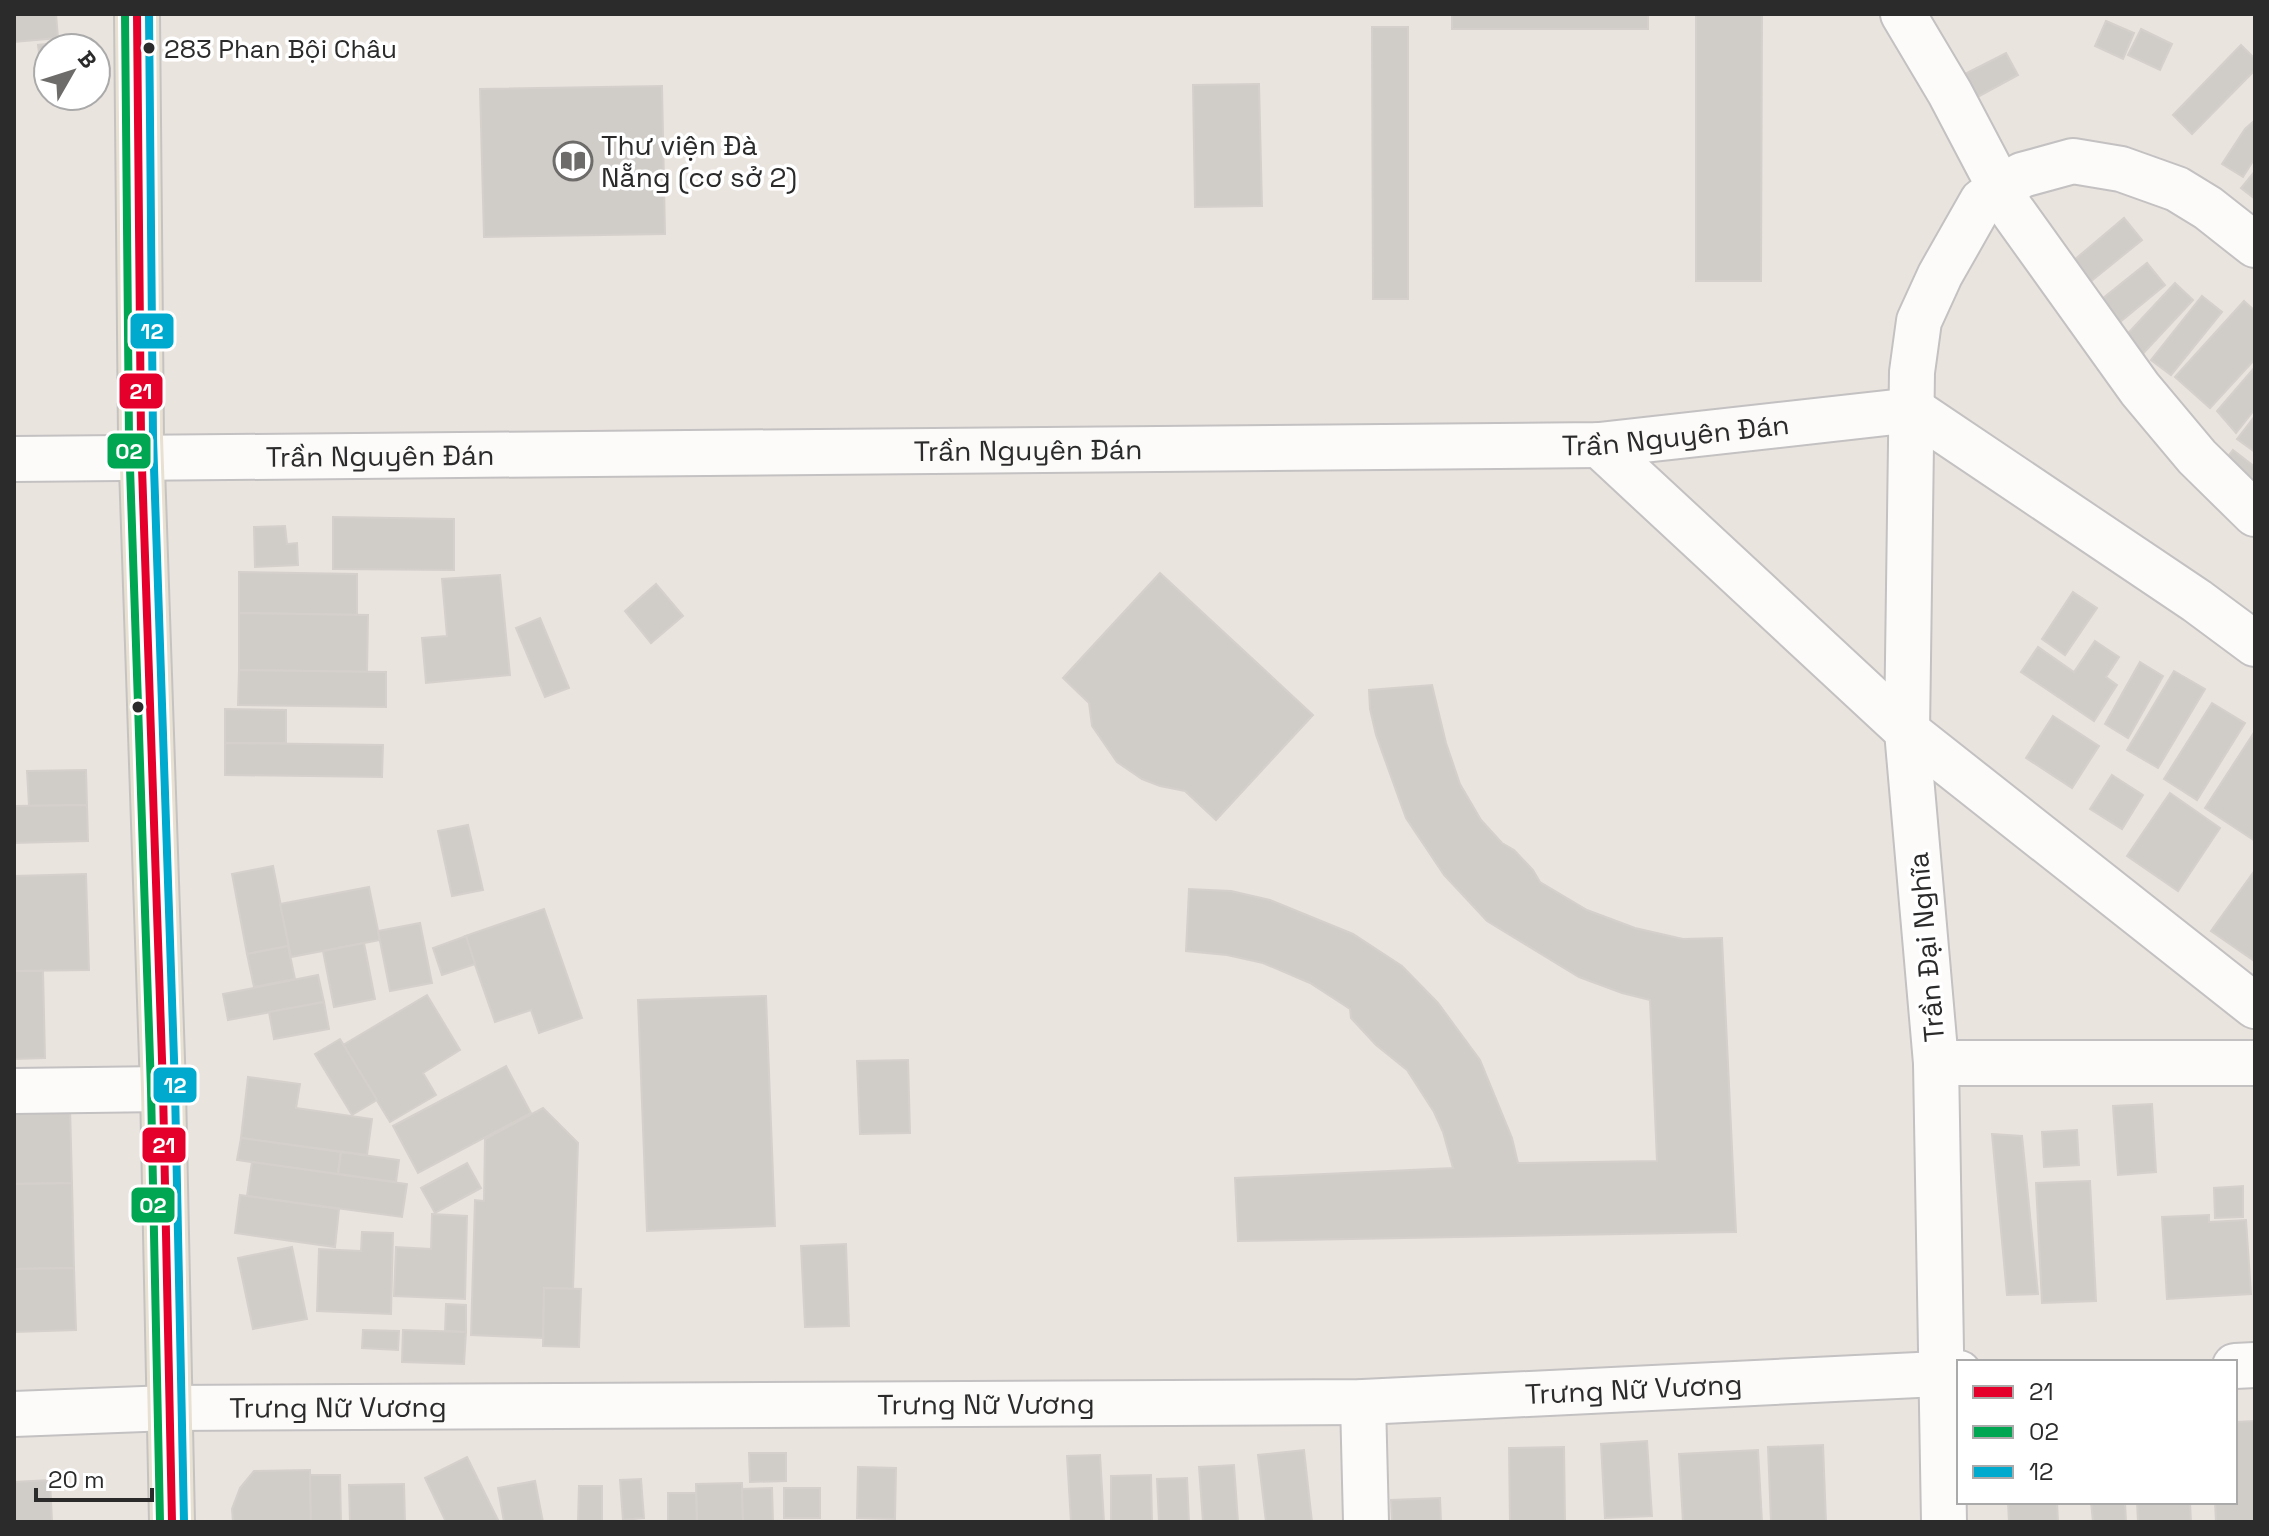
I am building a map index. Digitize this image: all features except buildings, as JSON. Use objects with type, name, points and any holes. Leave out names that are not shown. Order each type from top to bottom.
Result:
[{"type":"main road","points":[[137,14],[142,459],[163,1089],[172,1522]]},
{"type":"street","points":[[1903,14],[1950,93],[2011,209],[2140,389],[2197,457],[2255,514]]},
{"type":"street","name":"Trần Đại Nghĩa","points":[[1944,1522],[1950,1374],[1936,1063],[1907,731],[1913,391],[1919,321],[1940,275],[1982,201],[2022,175],[2073,161],[2121,169],[2177,189],[2208,208],[2255,245]]},
{"type":"street","name":"Trần Nguyên Đán","points":[[14,459],[1599,445],[1913,391]]},
{"type":"street","points":[[1913,391],[2255,644]]},
{"type":"street","points":[[1599,445],[1907,731],[2255,1006]]},
{"type":"street","points":[[1936,1063],[2255,1063]]},
{"type":"street","points":[[14,1091],[163,1089]]},
{"type":"street","name":"Trưng Nữ Vương","points":[[14,1414],[169,1408],[1363,1402],[1950,1374]]},
{"type":"street","points":[[1363,1402],[1366,1522]]},
{"type":"transit line","name":"02","points":[[125,14],[129,438],[151,1089],[160,1522]]},
{"type":"transit line","name":"21","points":[[137,14],[141,438],[163,1089],[172,1522]]},
{"type":"transit line","name":"12","points":[[149,14],[153,438],[175,1089],[184,1522]]},
{"type":"place","name":"283 Phan Bội Châu","points":[[149,48]]},
{"type":"place","name":"Thư viện Đà Nẵng (cơ sở 2)","points":[[573,161]]}]
